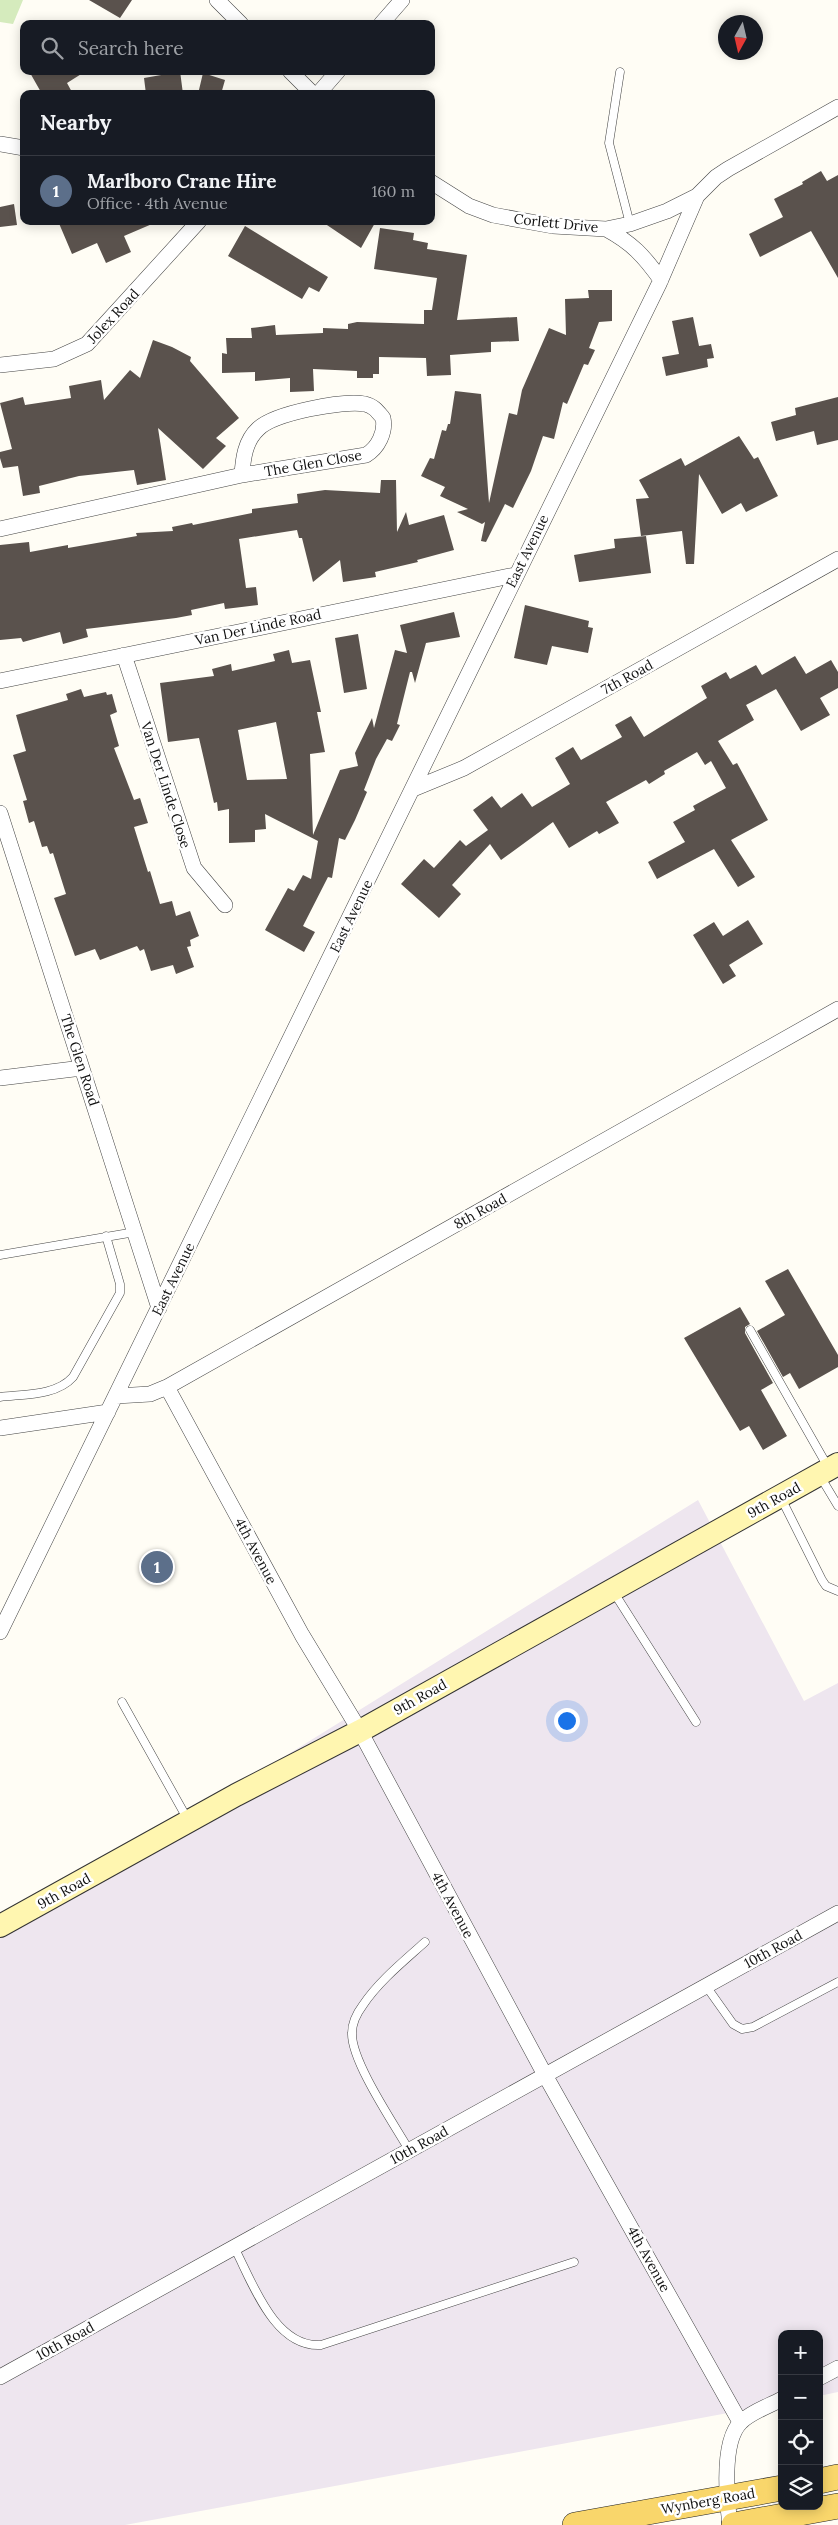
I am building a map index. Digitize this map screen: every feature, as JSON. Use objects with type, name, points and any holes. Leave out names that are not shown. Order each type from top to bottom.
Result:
[{"type":"main road","name":"9th Road","points":[[0,1926],[189,1821],[360,1731],[829,1469]]},
{"type":"main road","points":[[823,2479],[838,2477]]},
{"type":"main road","name":"Wynberg Road","points":[[576,2525],[778,2489]]},
{"type":"main road","name":"Wynberg Road","points":[[732,2525],[838,2506]]},
{"type":"street","points":[[217,0],[237,20]]},
{"type":"street","points":[[384,20],[402,0]]},
{"type":"street","points":[[294,75],[309,90]]},
{"type":"street","points":[[321,90],[335,75]]},
{"type":"street","name":"Corlett Drive","points":[[435,185],[469,206],[493,215],[552,226],[606,229],[630,224],[667,211],[697,196],[716,177],[728,169],[838,108]]},
{"type":"street","points":[[0,144],[20,147]]},
{"type":"street","name":"East Avenue","points":[[0,1632],[413,789],[515,575],[661,280],[697,196]]},
{"type":"street","name":"Jolex Road","points":[[0,365],[54,359],[87,344],[196,225]]},
{"type":"street","points":[[606,229],[627,240],[639,251],[661,280]]},
{"type":"street","name":"The Glen Close","points":[[0,529],[242,475],[366,455],[377,444],[384,430],[383,418],[371,406],[357,404],[296,412],[275,418],[258,429],[249,442],[243,461],[242,475]]},
{"type":"street","name":"7th Road","points":[[413,789],[464,768],[838,559]]},
{"type":"street","name":"Van Der Linde Road","points":[[0,681],[515,575]]},
{"type":"street","name":"Van Der Linde Close","points":[[124,655],[194,868],[225,905]]},
{"type":"street","name":"The Glen Road","points":[[0,813],[159,1308]]},
{"type":"street","name":"8th Road","points":[[116,1396],[150,1394],[167,1387],[838,1009]]},
{"type":"street","points":[[0,1078],[82,1068]]},
{"type":"street","name":"4th Avenue","points":[[167,1387],[302,1636],[360,1731],[545,2075],[740,2422]]},
{"type":"street","points":[[0,1428],[108,1412]]},
{"type":"street","name":"10th Road","points":[[0,2377],[838,1913]]},
{"type":"street","points":[[823,2376],[838,2368]]},
{"type":"street","points":[[732,2525],[727,2498],[728,2459],[733,2436],[740,2422],[778,2401]]},
{"type":"lane","points":[[620,72],[609,143],[630,224]]},
{"type":"lane","points":[[0,1255],[135,1232]]},
{"type":"lane","points":[[0,1398],[54,1390],[65,1386],[73,1377],[120,1293],[120,1284],[106,1236]]},
{"type":"lane","points":[[750,1330],[829,1469],[838,1506]]},
{"type":"lane","points":[[780,1496],[822,1580],[826,1586],[838,1591]]},
{"type":"lane","points":[[612,1590],[696,1722]]},
{"type":"lane","points":[[122,1702],[189,1821]]},
{"type":"lane","points":[[409,2150],[361,2063],[354,2046],[352,2032],[363,2004],[425,1942]]},
{"type":"lane","points":[[706,1986],[733,2024],[742,2029],[753,2027],[838,1982]]},
{"type":"lane","points":[[234,2247],[276,2324],[288,2335],[309,2346],[321,2345],[574,2262]]},
{"type":"shaded area","points":[[698,1500],[804,1701],[838,1683],[838,2392],[823,2395],[823,2330],[778,2330],[778,2404],[125,2525],[0,2525],[0,1933]]},
{"type":"green space","points":[[0,0],[23,0],[13,24],[0,22]]},
{"type":"building","points":[[89,0],[132,0],[120,18]]},
{"type":"building","points":[[31,75],[80,75],[67,83],[71,90],[40,90]]},
{"type":"building","points":[[161,75],[181,75],[182,90],[146,90],[144,78]]},
{"type":"building","points":[[203,75],[225,80],[222,90],[199,90]]},
{"type":"building","points":[[821,171],[827,181],[838,175],[838,278],[811,231],[760,257],[749,234],[783,217],[774,199],[803,184],[802,182]]},
{"type":"building","points":[[14,204],[17,225],[0,227],[0,207]]},
{"type":"building","points":[[60,225],[150,225],[124,236],[131,252],[106,263],[97,243],[72,254]]},
{"type":"building","points":[[327,225],[374,225],[361,248]]},
{"type":"building","points":[[245,226],[328,277],[319,292],[309,287],[302,299],[228,256]]},
{"type":"building","points":[[380,228],[414,233],[413,240],[428,243],[427,249],[467,255],[457,320],[517,317],[519,341],[491,342],[491,352],[450,355],[451,375],[427,376],[426,358],[379,357],[379,374],[373,374],[373,378],[357,378],[357,371],[313,369],[314,391],[290,392],[290,378],[255,381],[255,372],[222,373],[222,353],[227,354],[226,338],[252,338],[251,328],[275,325],[276,335],[323,333],[323,328],[348,329],[348,324],[357,322],[424,324],[424,310],[432,310],[437,278],[374,269]]},
{"type":"building","points":[[588,290],[612,290],[612,321],[599,322],[589,348],[595,350],[588,365],[584,364],[567,404],[563,402],[554,439],[543,436],[531,471],[513,508],[505,504],[486,542],[481,541],[485,522],[482,524],[457,512],[468,509],[440,496],[445,487],[421,476],[430,458],[434,459],[442,430],[446,431],[448,424],[450,424],[455,391],[481,394],[489,503],[509,413],[517,415],[522,390],[549,328],[566,335],[565,299],[589,298]]},
{"type":"building","points":[[693,317],[699,346],[711,344],[714,358],[707,359],[708,367],[666,376],[662,357],[679,354],[672,321]]},
{"type":"building","points":[[153,340],[191,357],[190,361],[239,418],[216,438],[226,446],[203,469],[158,428],[166,480],[137,485],[134,470],[79,476],[39,486],[40,493],[23,496],[18,466],[3,468],[0,458],[0,452],[12,449],[0,403],[23,397],[25,405],[71,398],[69,386],[101,380],[104,400],[130,370],[140,378]]},
{"type":"building","points":[[838,397],[838,440],[817,445],[814,431],[776,441],[771,422],[796,415],[795,408]]},
{"type":"building","points":[[739,436],[754,459],[758,457],[778,496],[746,512],[741,503],[722,514],[699,474],[694,564],[686,564],[682,531],[641,536],[636,499],[649,498],[639,480],[681,458],[685,466]]},
{"type":"building","points":[[381,480],[396,480],[397,532],[406,512],[409,525],[444,515],[454,550],[417,560],[418,562],[375,572],[376,577],[343,582],[340,560],[313,582],[302,538],[299,538],[297,530],[239,539],[246,588],[256,587],[258,605],[225,609],[224,603],[191,610],[192,615],[86,629],[88,637],[63,644],[60,632],[23,642],[21,638],[0,640],[0,545],[29,542],[30,552],[68,545],[68,548],[137,536],[136,533],[173,531],[172,527],[192,523],[193,525],[252,513],[252,509],[298,503],[297,494],[325,490],[380,493]]},
{"type":"building","points":[[646,536],[651,573],[579,582],[574,555],[615,548],[614,539]]},
{"type":"building","points":[[525,605],[589,621],[588,627],[593,628],[588,653],[552,646],[547,665],[514,658]]},
{"type":"building","points":[[454,612],[460,637],[426,643],[415,683],[412,672],[410,672],[397,724],[400,725],[392,741],[387,739],[376,759],[364,790],[367,792],[355,820],[345,840],[339,838],[332,878],[328,877],[303,926],[315,932],[304,952],[265,930],[288,888],[294,891],[303,875],[311,879],[318,841],[265,814],[266,829],[255,830],[255,842],[229,843],[229,809],[218,811],[217,802],[214,803],[199,738],[168,742],[160,683],[214,676],[212,669],[231,664],[232,671],[275,661],[273,654],[289,650],[292,663],[310,660],[321,712],[317,712],[325,752],[310,754],[313,835],[340,770],[358,766],[355,753],[372,718],[374,728],[395,650],[407,653],[400,625]],"holes":[[[276,722],[287,779],[247,780],[238,730]]]},
{"type":"building","points":[[358,634],[367,689],[344,693],[335,638]]},
{"type":"building","points":[[795,656],[806,674],[831,660],[838,672],[838,688],[820,698],[830,715],[801,731],[776,689],[746,705],[754,720],[718,741],[733,765],[737,763],[768,820],[731,840],[755,877],[738,887],[714,849],[657,879],[648,862],[685,842],[673,822],[695,810],[693,806],[726,788],[711,761],[705,765],[697,752],[664,771],[665,774],[649,784],[646,780],[606,802],[619,823],[599,834],[597,831],[569,848],[553,822],[501,860],[490,844],[452,885],[461,894],[439,918],[401,884],[424,859],[434,868],[460,840],[466,846],[488,830],[473,810],[492,796],[501,808],[522,793],[532,807],[570,784],[555,758],[573,747],[581,760],[622,737],[615,725],[631,716],[644,737],[707,698],[701,686],[726,672],[730,679],[756,665],[762,675]]},
{"type":"building","points":[[81,689],[84,697],[106,692],[107,695],[112,694],[117,712],[110,715],[119,746],[114,748],[134,800],[140,798],[148,823],[134,827],[148,872],[150,871],[160,904],[172,901],[176,916],[190,911],[199,936],[190,940],[191,946],[187,947],[194,967],[176,974],[173,965],[151,971],[144,949],[140,951],[137,946],[100,960],[95,949],[75,956],[54,898],[66,894],[53,853],[50,854],[47,846],[42,847],[34,821],[29,823],[23,801],[27,800],[13,755],[26,751],[16,715],[68,700],[66,694]]},
{"type":"building","points":[[748,920],[763,944],[729,965],[736,976],[723,984],[693,935],[714,922],[723,936]]},
{"type":"building","points":[[788,1269],[838,1355],[838,1367],[799,1389],[790,1373],[783,1377],[757,1331],[785,1315],[765,1281]]},
{"type":"building","points":[[740,1307],[750,1324],[745,1327],[745,1333],[773,1383],[761,1390],[787,1436],[763,1450],[749,1426],[740,1431],[684,1338]]},
{"type":"place","name":"Marlboro Crane Hire","points":[[157,1567]]}]
